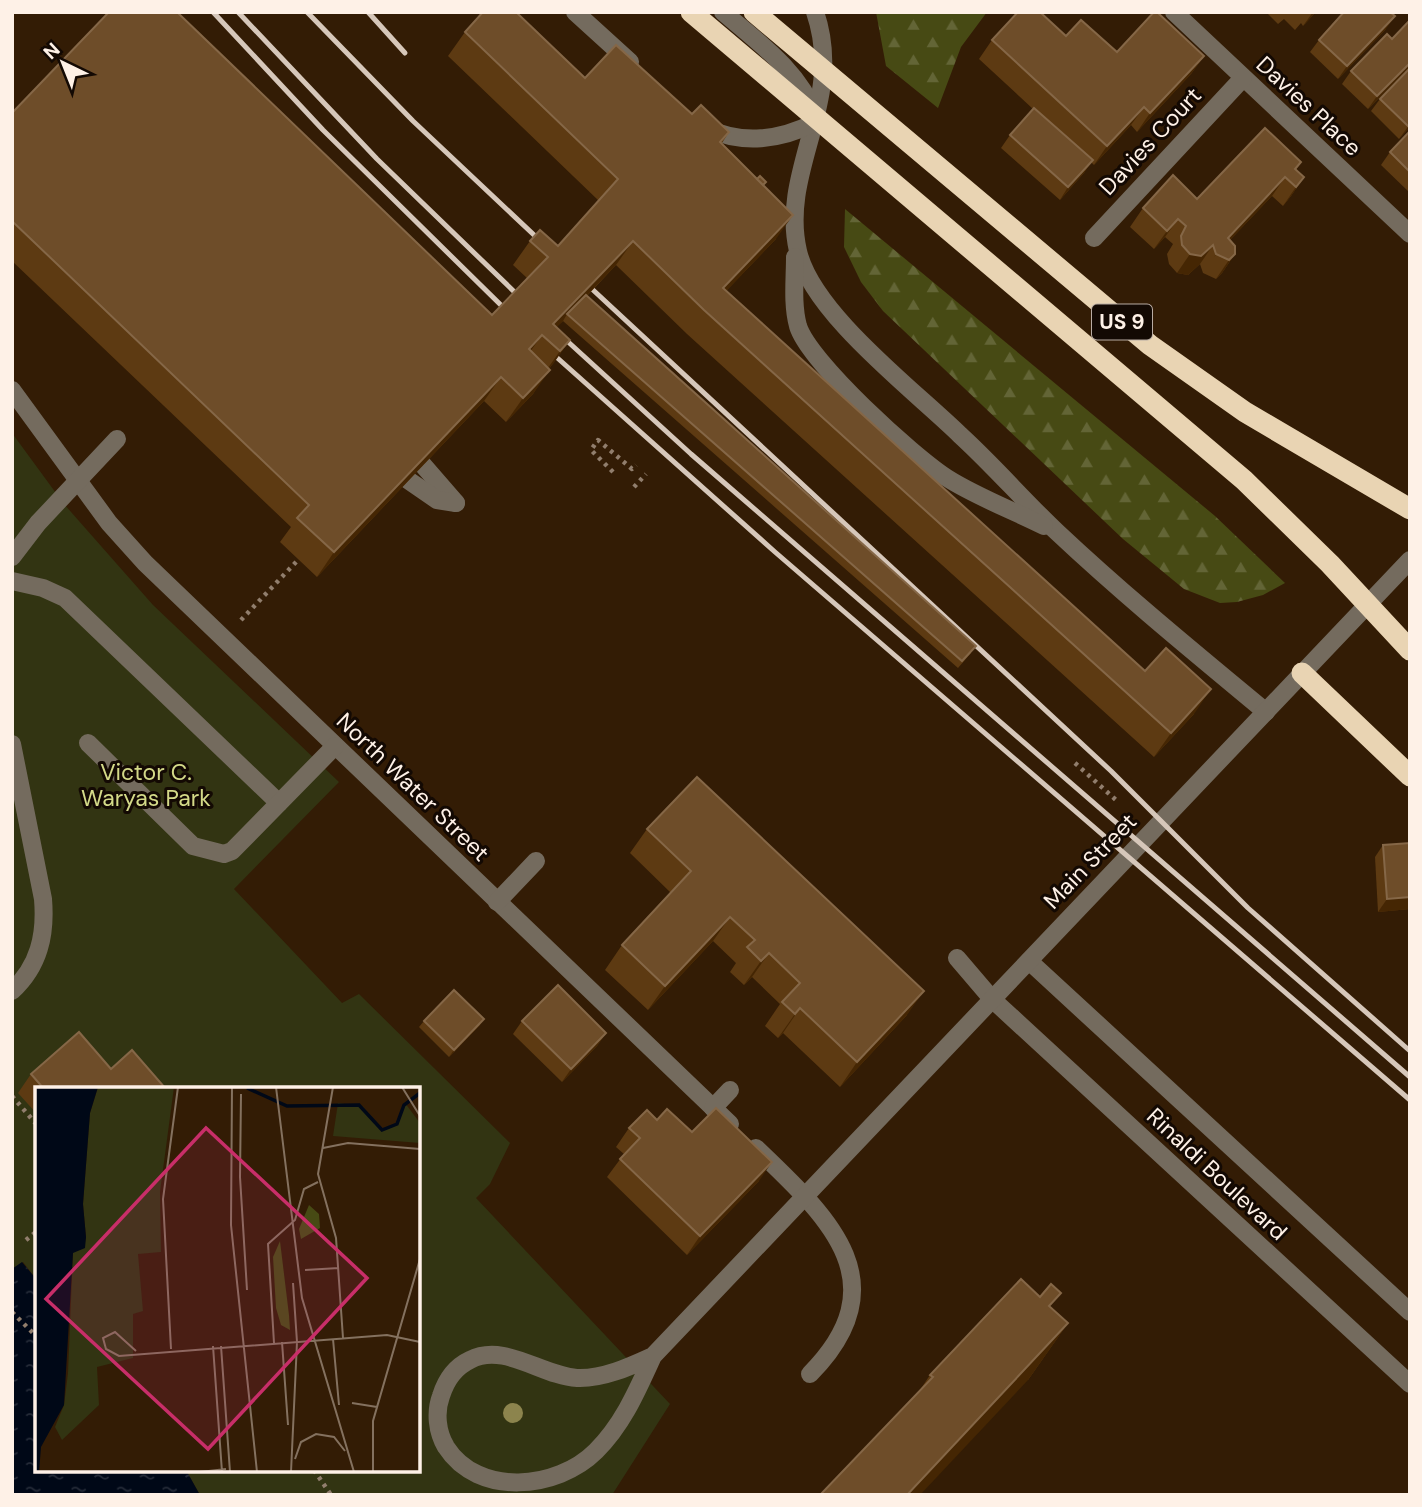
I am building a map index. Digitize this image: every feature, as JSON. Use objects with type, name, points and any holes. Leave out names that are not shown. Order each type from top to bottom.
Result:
[{"type":"highway","name":"US 9","points":[[691,12],[1274,507],[1410,650]]},
{"type":"highway","name":"US 9","points":[[754,12],[1160,352],[1245,412],[1410,509]]},
{"type":"highway","points":[[1302,673],[1410,776]]},
{"type":"street","points":[[575,12],[645,75]]},
{"type":"street","points":[[723,12],[790,70],[805,90],[815,119]]},
{"type":"street","points":[[815,12],[825,63],[796,202],[795,309],[802,335],[815,357],[876,416],[948,479],[1057,532]]},
{"type":"street","name":"Davies Place","points":[[1174,12],[1410,234]]},
{"type":"street","name":"Davies Court","points":[[1094,237],[1243,78]]},
{"type":"street","points":[[695,120],[722,133],[759,139],[781,136],[815,119]]},
{"type":"street","points":[[795,232],[805,272],[833,312],[1057,532],[1266,712]]},
{"type":"street","name":"North Water Street","points":[[12,390],[77,482],[145,563],[806,1196],[836,1236],[849,1268],[851,1286],[846,1323],[829,1353],[810,1374]]},
{"type":"street","points":[[12,557],[32,529],[117,439]]},
{"type":"street","points":[[408,480],[437,500],[456,503],[423,465]]},
{"type":"street","name":"Main Street","points":[[653,1356],[1410,559]]},
{"type":"street","points":[[12,581],[43,588],[65,598],[279,803]]},
{"type":"street","points":[[88,743],[200,849],[223,854],[232,851],[335,747]]},
{"type":"street","points":[[12,744],[45,920],[37,959],[12,991]]},
{"type":"street","points":[[497,902],[536,861]]},
{"type":"street","name":"Rinaldi Boulevard","points":[[957,958],[992,999],[1410,1384]]},
{"type":"street","name":"Rinaldi Boulevard","points":[[1029,961],[1410,1312]]},
{"type":"street","points":[[713,1108],[730,1090]]},
{"type":"street","points":[[502,1356],[540,1370],[578,1378],[604,1375],[653,1356],[628,1409],[607,1439],[579,1464],[549,1477],[517,1482],[486,1478],[461,1465],[443,1441],[439,1428],[439,1401],[454,1371],[470,1359],[502,1356]]},
{"type":"path","points":[[613,472],[591,450],[598,440],[632,468],[636,465]]},
{"type":"path","points":[[634,487],[646,474]]},
{"type":"path","points":[[223,640],[298,559]]},
{"type":"path","points":[[1075,763],[1116,800]]},
{"type":"path","points":[[12,1096],[35,1123]]},
{"type":"path","points":[[26,1240],[35,1233]]},
{"type":"path","points":[[12,1312],[35,1335]]},
{"type":"path","points":[[315,1472],[331,1495]]},
{"type":"green space","points":[[876,12],[987,12],[961,47],[938,108],[886,66]]},
{"type":"green space","points":[[845,209],[1215,516],[1285,583],[1263,595],[1237,602],[1220,603],[1184,589],[1123,539],[883,311],[861,282],[844,247]]},
{"type":"green space","name":"Victor C. Waryas Park","points":[[12,433],[64,504],[153,605],[339,782],[234,889],[342,1003],[359,994],[510,1143],[490,1184],[476,1198],[670,1404],[612,1495],[200,1495],[187,1472],[420,1472],[420,1087],[35,1087],[35,1277],[23,1262],[12,1269]]},
{"type":"water","points":[[22,1262],[35,1278],[35,1472],[187,1472],[200,1495],[12,1495],[12,1269]]},
{"type":"building","points":[[109,12],[177,12],[492,315],[548,257],[530,241],[540,230],[558,246],[618,179],[465,32],[483,12],[516,12],[585,78],[616,45],[692,114],[701,105],[729,132],[720,142],[793,215],[723,288],[1145,671],[1166,648],[1211,689],[1171,733],[704,310],[633,241],[553,324],[570,340],[560,351],[542,335],[529,349],[550,370],[523,398],[501,377],[334,552],[297,518],[309,505],[12,221],[12,113]]},
{"type":"building","points":[[1018,12],[1040,12],[1066,36],[1081,20],[1117,52],[1154,12],[1157,12],[1204,56],[1150,113],[1144,107],[1107,146],[992,40]]},
{"type":"building","points":[[1344,12],[1390,12],[1395,16],[1347,66],[1319,40]]},
{"type":"building","points":[[1410,20],[1410,63],[1377,96],[1351,71],[1387,34],[1392,39]]},
{"type":"building","points":[[1410,68],[1410,124],[1408,126],[1380,99]]},
{"type":"building","points":[[1034,108],[1093,160],[1068,187],[1010,135]]},
{"type":"building","points":[[1265,128],[1301,162],[1295,169],[1304,177],[1296,187],[1285,177],[1228,238],[1235,246],[1235,254],[1229,260],[1216,254],[1213,245],[1201,256],[1190,254],[1182,245],[1181,236],[1186,226],[1178,219],[1167,231],[1143,208],[1173,175],[1197,199]]},
{"type":"building","points":[[1410,131],[1410,172],[1390,152]]},
{"type":"building","points":[[760,176],[766,182],[763,185],[757,179]]},
{"type":"building","points":[[586,295],[976,646],[962,661],[567,314]]},
{"type":"building","points":[[697,777],[924,991],[857,1062],[800,1008],[795,1014],[782,1002],[800,983],[769,953],[761,961],[747,947],[755,940],[730,917],[665,986],[622,945],[691,871],[647,829]]},
{"type":"building","points":[[1410,843],[1410,897],[1387,899],[1383,845]]},
{"type":"building","points":[[558,985],[606,1033],[571,1069],[522,1021]]},
{"type":"building","points":[[454,990],[484,1019],[454,1050],[424,1021]]},
{"type":"building","points":[[79,1032],[111,1069],[132,1050],[164,1087],[42,1087],[31,1074]]},
{"type":"building","points":[[716,1108],[772,1162],[700,1236],[620,1159],[640,1138],[629,1128],[647,1110],[657,1120],[667,1109],[692,1132]]},
{"type":"building","points":[[1021,1279],[1040,1297],[1051,1284],[1061,1293],[1049,1306],[1068,1323],[907,1495],[820,1495],[933,1377],[930,1375]]},
{"type":"railway","points":[[213,12],[323,130],[516,320]]},
{"type":"railway","points":[[238,12],[377,159],[528,305]]},
{"type":"railway","points":[[307,12],[413,121],[550,250]]},
{"type":"railway","points":[[368,12],[405,53]]},
{"type":"railway","points":[[578,276],[1111,771],[1248,908],[1410,1051]]},
{"type":"railway","points":[[554,329],[691,454],[1410,1077]]},
{"type":"railway","points":[[544,346],[775,552],[1410,1100]]}]
